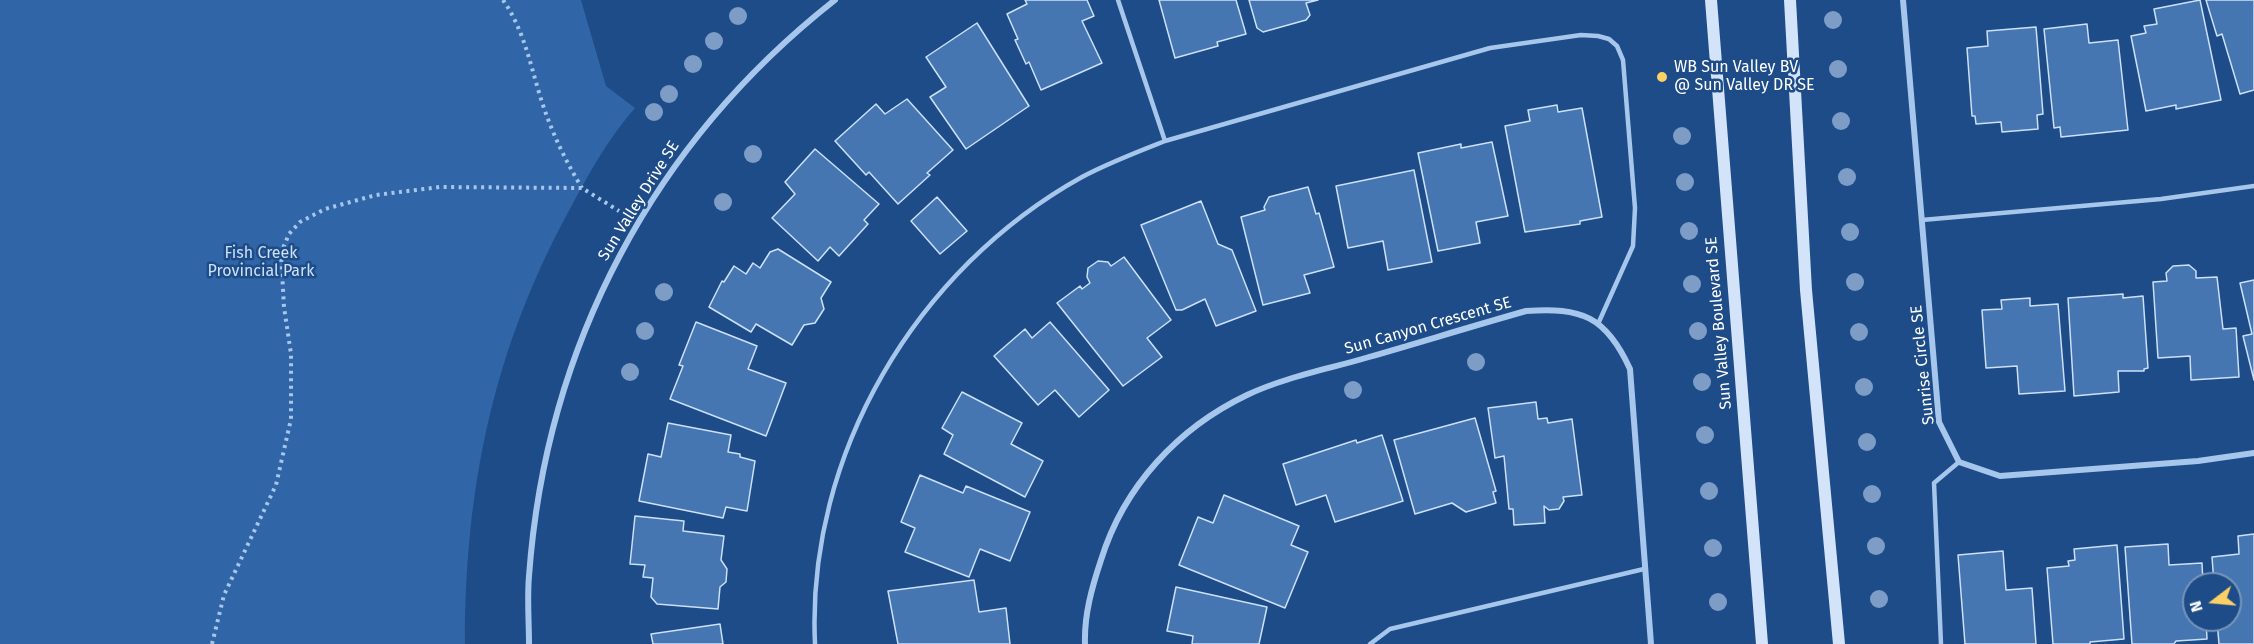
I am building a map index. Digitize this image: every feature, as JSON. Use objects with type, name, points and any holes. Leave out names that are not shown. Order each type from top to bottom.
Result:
[{"type":"main road","name":"Sun Valley Boulevard SE","points":[[1711,0],[1762,644]]},
{"type":"main road","points":[[1790,0],[1806,290],[1839,644]]},
{"type":"street","name":"Sun Valley Drive SE","points":[[529,644],[528,578],[535,516],[548,444],[561,394],[582,334],[607,278],[637,223],[669,172],[713,116],[788,39],[835,0]]},
{"type":"street","name":"Sunrise Circle SE","points":[[1903,0],[1939,422],[1959,462]]},
{"type":"street","name":"Sun Canyon Crescent SE","points":[[1085,644],[1090,593],[1110,532],[1127,501],[1159,458],[1187,433],[1220,410],[1271,386],[1526,311],[1571,310],[1610,333],[1630,369],[1650,644]]},
{"type":"street","points":[[1959,462],[2000,476],[2198,461],[2254,453]]},
{"type":"lane","points":[[1118,0],[1165,141]]},
{"type":"lane","points":[[815,644],[814,584],[825,517],[835,479],[858,419],[899,346],[965,266],[1023,216],[1081,178],[1165,141],[1490,48],[1581,35],[1609,39],[1617,46],[1623,60],[1635,208],[1634,246],[1598,324]]},
{"type":"lane","points":[[1922,220],[2162,199],[2254,186]]},
{"type":"lane","points":[[1941,644],[1934,483],[1959,462]]},
{"type":"lane","points":[[1370,644],[1390,629],[1644,569]]},
{"type":"path","points":[[503,0],[518,21],[542,102],[564,157],[582,188],[637,223]]},
{"type":"path","points":[[212,644],[224,595],[248,550],[276,485],[291,419],[291,354],[284,307],[281,253],[289,234],[300,222],[325,209],[376,195],[440,187],[582,188]]},
{"type":"green space","name":"Fish Creek Provincial Park","points":[[0,0],[581,0],[606,86],[635,108],[593,168],[544,259],[522,312],[504,365],[489,418],[478,473],[466,585],[465,644],[0,644]]},
{"type":"building","points":[[1025,0],[1087,0],[1094,16],[1082,21],[1102,63],[1041,90],[1029,62],[1026,64],[1015,40],[1018,39],[1007,14],[1027,4]]},
{"type":"building","points":[[1159,0],[1236,0],[1246,34],[1217,42],[1218,46],[1175,58]]},
{"type":"building","points":[[1249,0],[1318,0],[1306,3],[1310,15],[1306,20],[1263,32],[1257,28]]},
{"type":"building","points":[[2200,0],[2221,100],[2176,109],[2176,105],[2146,111],[2131,36],[2146,33],[2144,26],[2157,24],[2154,9]]},
{"type":"building","points":[[2206,0],[2254,0],[2254,90],[2240,94],[2222,34],[2217,36]]},
{"type":"building","points":[[977,23],[1029,106],[966,149],[930,97],[946,87],[926,57]]},
{"type":"building","points":[[2087,24],[2089,43],[2118,40],[2128,130],[2061,137],[2060,127],[2054,128],[2044,29]]},
{"type":"building","points":[[2036,27],[2043,114],[2037,115],[2038,129],[2002,132],[2001,122],[1976,124],[1975,116],[1972,116],[1967,48],[1988,46],[1987,31]]},
{"type":"building","points":[[907,99],[953,150],[927,173],[930,175],[898,204],[869,172],[866,175],[835,141],[876,104],[885,114]]},
{"type":"building","points":[[1557,105],[1558,112],[1582,108],[1602,217],[1580,221],[1580,224],[1525,232],[1505,126],[1530,121],[1528,110]]},
{"type":"building","points":[[1492,142],[1508,216],[1476,222],[1480,243],[1438,251],[1418,153],[1461,144],[1461,148]]},
{"type":"building","points":[[815,149],[879,204],[864,220],[868,224],[839,256],[830,247],[818,261],[772,218],[795,194],[785,182]]},
{"type":"building","points":[[1414,170],[1432,262],[1388,270],[1383,241],[1348,248],[1336,186]]},
{"type":"building","points":[[1308,187],[1316,214],[1319,213],[1334,267],[1304,275],[1310,293],[1263,305],[1241,217],[1265,210],[1264,207],[1269,197]]},
{"type":"building","points":[[937,197],[967,231],[940,254],[911,221]]},
{"type":"building","points":[[1201,201],[1218,244],[1232,250],[1256,311],[1216,326],[1205,299],[1182,310],[1176,310],[1141,225]]},
{"type":"building","points":[[778,249],[831,282],[821,298],[824,309],[815,323],[804,325],[792,345],[756,324],[751,332],[709,307],[722,281],[724,282],[734,266],[746,274],[753,263],[760,268],[770,252]]},
{"type":"building","points":[[1124,257],[1171,320],[1147,338],[1162,357],[1123,386],[1057,303],[1080,286],[1082,289],[1090,283],[1087,277],[1088,268],[1098,261],[1108,262],[1111,266]]},
{"type":"building","points":[[2189,265],[2196,271],[2196,278],[2217,277],[2223,329],[2236,328],[2239,377],[2191,380],[2190,356],[2158,358],[2153,282],[2167,281],[2166,273],[2173,266]]},
{"type":"building","points":[[2254,280],[2254,380],[2243,336],[2252,334],[2240,283]]},
{"type":"building","points":[[2123,294],[2123,298],[2143,296],[2148,368],[2144,371],[2118,371],[2119,392],[2074,396],[2068,298]]},
{"type":"building","points":[[2030,298],[2030,306],[2058,304],[2065,391],[2019,394],[2017,366],[1986,368],[1982,310],[2002,309],[2001,300]]},
{"type":"building","points":[[696,322],[757,346],[748,369],[786,383],[766,436],[670,399],[683,366],[679,365]]},
{"type":"building","points":[[1050,322],[1109,390],[1079,417],[1055,390],[1038,405],[994,356],[1025,329],[1032,338]]},
{"type":"building","points":[[962,392],[1022,423],[1011,444],[1043,461],[1025,497],[944,454],[953,435],[942,428]]},
{"type":"building","points":[[1536,402],[1538,419],[1547,418],[1548,423],[1572,419],[1582,495],[1563,497],[1564,501],[1559,509],[1549,510],[1544,506],[1545,523],[1514,525],[1513,509],[1509,509],[1504,456],[1495,458],[1488,408]]},
{"type":"building","points":[[1475,418],[1496,491],[1493,492],[1496,503],[1466,512],[1452,503],[1415,514],[1394,440]]},
{"type":"building","points":[[668,423],[731,435],[728,452],[740,454],[740,457],[755,461],[747,511],[726,507],[723,518],[639,501],[648,454],[661,457]]},
{"type":"building","points":[[1382,435],[1403,501],[1335,522],[1326,495],[1296,505],[1283,464],[1356,440],[1357,443]]},
{"type":"building","points":[[920,475],[963,493],[966,486],[1030,512],[1010,561],[980,549],[969,577],[905,552],[915,528],[901,522]]},
{"type":"building","points":[[1224,495],[1299,526],[1291,545],[1308,552],[1285,608],[1179,565],[1198,517],[1213,523]]},
{"type":"building","points":[[635,516],[684,521],[683,531],[724,536],[721,560],[727,569],[726,582],[720,587],[718,609],[657,604],[651,597],[653,578],[643,577],[645,565],[630,564]]},
{"type":"building","points":[[2254,534],[2254,644],[2219,644],[2218,632],[2242,632],[2242,572],[2213,572],[2212,557],[2239,554],[2238,536]]},
{"type":"building","points":[[2168,544],[2169,565],[2202,563],[2202,572],[2182,572],[2182,632],[2207,632],[2207,639],[2176,641],[2174,644],[2132,644],[2125,547]]},
{"type":"building","points":[[2117,545],[2124,639],[2090,642],[2090,644],[2053,644],[2047,568],[2069,566],[2068,561],[2075,560],[2074,549]]},
{"type":"building","points":[[2003,551],[2006,590],[2032,588],[2036,644],[1965,644],[1958,555]]},
{"type":"building","points":[[974,580],[979,612],[1006,608],[1010,644],[898,644],[888,591]]},
{"type":"building","points":[[1176,587],[1267,607],[1259,644],[1192,644],[1193,636],[1167,631]]},
{"type":"building","points":[[720,624],[723,644],[653,644],[651,634]]},
{"type":"place","name":"WB Sun Valley BV @ Sun Valley DR SE","points":[[1662,77]]}]
